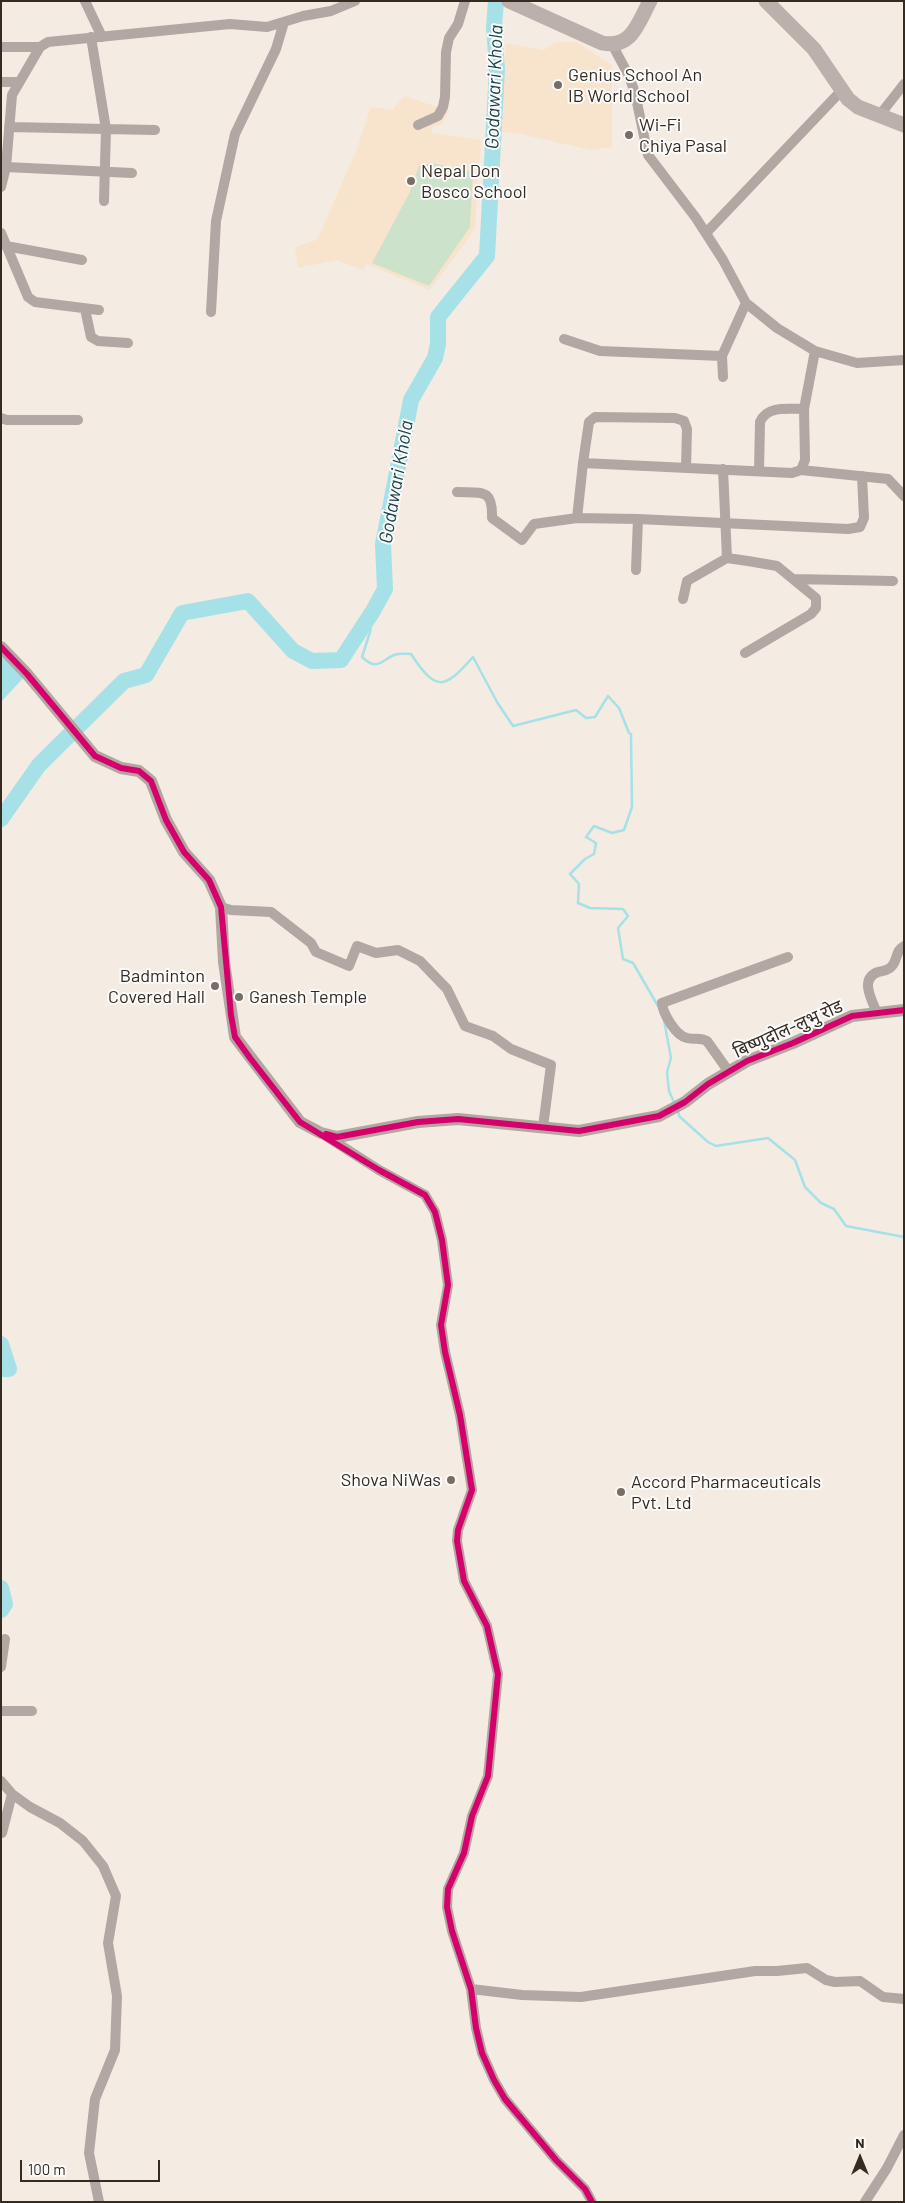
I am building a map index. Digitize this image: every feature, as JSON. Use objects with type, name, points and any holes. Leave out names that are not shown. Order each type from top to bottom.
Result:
[{"type":"main road","points":[[509,1],[602,43],[613,46],[631,37],[650,1]]},
{"type":"main road","points":[[766,1],[814,49],[848,99],[858,107],[904,125]]},
{"type":"street","points":[[85,1],[102,37]]},
{"type":"street","points":[[1,187],[6,167],[12,95],[40,47],[48,42],[59,39],[102,37],[230,24],[266,27],[303,16],[331,11],[355,1]]},
{"type":"street","points":[[418,125],[438,116],[443,108],[446,97],[446,52],[449,38],[458,24],[465,1]]},
{"type":"street","points":[[211,312],[216,221],[235,134],[276,49],[284,22]]},
{"type":"street","points":[[91,37],[106,129],[104,201]]},
{"type":"street","points":[[613,46],[629,76],[635,93],[648,155],[669,180],[706,233],[746,303],[777,328],[815,351],[858,363],[904,360]]},
{"type":"street","points":[[1,47],[40,47]]},
{"type":"street","points":[[1,82],[19,82]]},
{"type":"street","points":[[879,116],[904,84]]},
{"type":"street","points":[[706,233],[842,90]]},
{"type":"street","points":[[10,127],[155,130]]},
{"type":"street","points":[[6,167],[132,172]]},
{"type":"street","points":[[1,233],[28,297],[36,302],[99,310]]},
{"type":"street","points":[[6,246],[82,260]]},
{"type":"street","points":[[723,376],[722,356],[746,303]]},
{"type":"street","points":[[85,309],[91,337],[98,342],[128,343]]},
{"type":"street","points":[[564,340],[600,351],[722,356]]},
{"type":"street","points":[[801,470],[806,460],[804,409],[815,351]]},
{"type":"street","points":[[759,471],[760,422],[762,416],[773,410],[804,409]]},
{"type":"street","points":[[577,518],[588,422],[595,417],[674,418],[684,421],[687,429],[686,468]]},
{"type":"street","points":[[1,418],[7,420],[78,420]]},
{"type":"street","points":[[583,463],[792,473],[801,470],[862,476],[888,479],[904,496]]},
{"type":"street","points":[[722,469],[726,558]]},
{"type":"street","points":[[458,492],[483,492],[490,497],[492,518],[522,540],[534,524],[577,518],[848,529],[860,528],[864,518],[862,476]]},
{"type":"street","points":[[636,570],[638,519]]},
{"type":"street","points":[[683,599],[687,581],[726,558],[777,566],[816,598],[816,608],[811,614],[744,653]]},
{"type":"street","points":[[793,579],[893,581]]},
{"type":"street","points":[[1,646],[40,688],[94,754],[121,768],[139,772],[151,781],[166,820],[184,852],[209,880],[221,907],[224,962],[235,1037],[300,1122],[321,1133],[378,1170],[425,1195],[435,1212],[442,1240],[448,1285],[440,1325],[460,1415],[472,1490],[458,1530],[457,1541],[464,1581],[487,1626],[498,1674],[488,1776],[472,1816],[464,1853],[448,1889],[447,1907],[452,1931],[471,1989],[476,2028],[482,2053],[494,2080],[505,2099],[556,2160],[585,2189],[592,2202]]},
{"type":"street","points":[[221,907],[231,910],[271,912],[311,943],[316,952],[349,966],[357,946],[376,953],[398,950],[420,962],[447,989],[465,1026],[494,1036],[511,1049],[551,1065],[543,1127]]},
{"type":"street","points":[[877,1013],[867,988],[868,980],[873,974],[890,968],[895,963],[895,956],[904,946]]},
{"type":"street","points":[[729,1072],[707,1040],[687,1038],[678,1034],[662,1003],[788,957]]},
{"type":"street","name":"बिष्णुदोल-लुभु रोड","points":[[321,1133],[336,1137],[418,1122],[458,1119],[579,1131],[659,1116],[685,1102],[708,1084],[747,1061],[792,1044],[852,1016],[904,1010]]},
{"type":"street","points":[[1,1667],[5,1639]]},
{"type":"street","points":[[1,1711],[32,1711]]},
{"type":"street","points":[[1,1781],[12,1794],[30,1807],[60,1823],[83,1841],[103,1866],[116,1896],[108,1944],[118,1996],[115,2050],[95,2099],[89,2153],[98,2202]]},
{"type":"street","points":[[2,1834],[12,1794]]},
{"type":"street","points":[[471,1989],[522,1995],[581,1997],[755,1971],[807,1968],[831,1982],[860,1981],[883,1997],[904,1999]]},
{"type":"street","points":[[865,2202],[887,2168],[904,2135]]},
{"type":"shaded area","name":"Genius School An IB World School","points":[[555,42],[576,42],[612,65],[612,147],[592,150],[516,133],[501,132],[506,43],[544,50]]},
{"type":"shaded area","name":"Nepal Don Bosco School","points":[[405,96],[449,111],[441,125],[433,126],[431,133],[481,140],[475,229],[430,290],[366,264],[363,270],[337,260],[298,268],[295,247],[317,240],[356,152],[371,107],[392,110]]},
{"type":"green space","points":[[432,163],[473,172],[470,227],[429,286],[372,263],[409,194],[419,166]]},
{"type":"water","points":[[1,647],[27,674],[1,702]]},
{"type":"waterway","name":"Godawari Khola","points":[[1,819],[39,765],[124,681],[146,675],[182,613],[248,601],[293,651],[312,661],[341,660],[373,611],[385,589],[383,544],[411,400],[435,358],[438,344],[438,317],[487,256],[497,69],[494,27],[496,1]]},
{"type":"waterway","points":[[373,611],[370,632],[362,657],[371,664],[378,664],[396,654],[411,654],[427,675],[441,682],[455,676],[473,657],[497,702],[513,726],[576,710],[586,718],[595,717],[608,696],[619,708],[631,734],[632,807],[624,830],[612,833],[594,826],[586,837],[596,843],[594,854],[585,859],[570,874],[579,884],[578,903],[590,908],[623,909],[628,916],[618,928],[623,959],[633,963],[658,1006]]},
{"type":"waterway","points":[[664,1020],[671,1058],[667,1072],[669,1091],[674,1102]]},
{"type":"waterway","points":[[677,1110],[680,1117],[708,1142],[716,1146],[768,1138],[795,1160],[805,1187],[821,1203],[834,1209],[846,1226],[904,1237]]},
{"type":"waterway","name":"Godawari Khola","points":[[1,1344],[9,1369],[1,1369]]},
{"type":"waterway","name":"Godawari Khola","points":[[1,1588],[5,1604],[1,1610]]},
{"type":"cycle path","points":[[1,647],[27,674],[95,756],[121,768],[139,771],[151,781],[166,820],[184,852],[209,880],[221,907],[231,1015],[235,1037],[250,1058],[300,1122],[379,1170],[425,1195],[435,1212],[442,1240],[448,1285],[441,1325],[445,1352],[460,1415],[472,1490],[458,1530],[457,1541],[464,1581],[487,1626],[498,1674],[488,1776],[472,1816],[464,1853],[448,1889],[447,1907],[452,1931],[471,1989],[476,2028],[482,2053],[494,2080],[505,2099],[556,2160],[585,2189],[592,2202]]},
{"type":"cycle path","points":[[326,1134],[337,1137],[418,1122],[458,1119],[579,1131],[659,1116],[685,1102],[708,1084],[747,1061],[793,1043],[852,1016],[904,1010]]},
{"type":"place","name":"Genius School An IB World School","points":[[558,85]]},
{"type":"place","name":"Wi-Fi Chiya Pasal","points":[[629,135]]},
{"type":"place","name":"Nepal Don Bosco School","points":[[411,181]]},
{"type":"place","name":"Badminton Covered Hall","points":[[215,986]]},
{"type":"place","name":"Ganesh Temple","points":[[239,997]]},
{"type":"place","name":"Shova NiWas","points":[[451,1480]]},
{"type":"place","name":"Accord Pharmaceuticals Pvt. Ltd","points":[[621,1492]]}]
